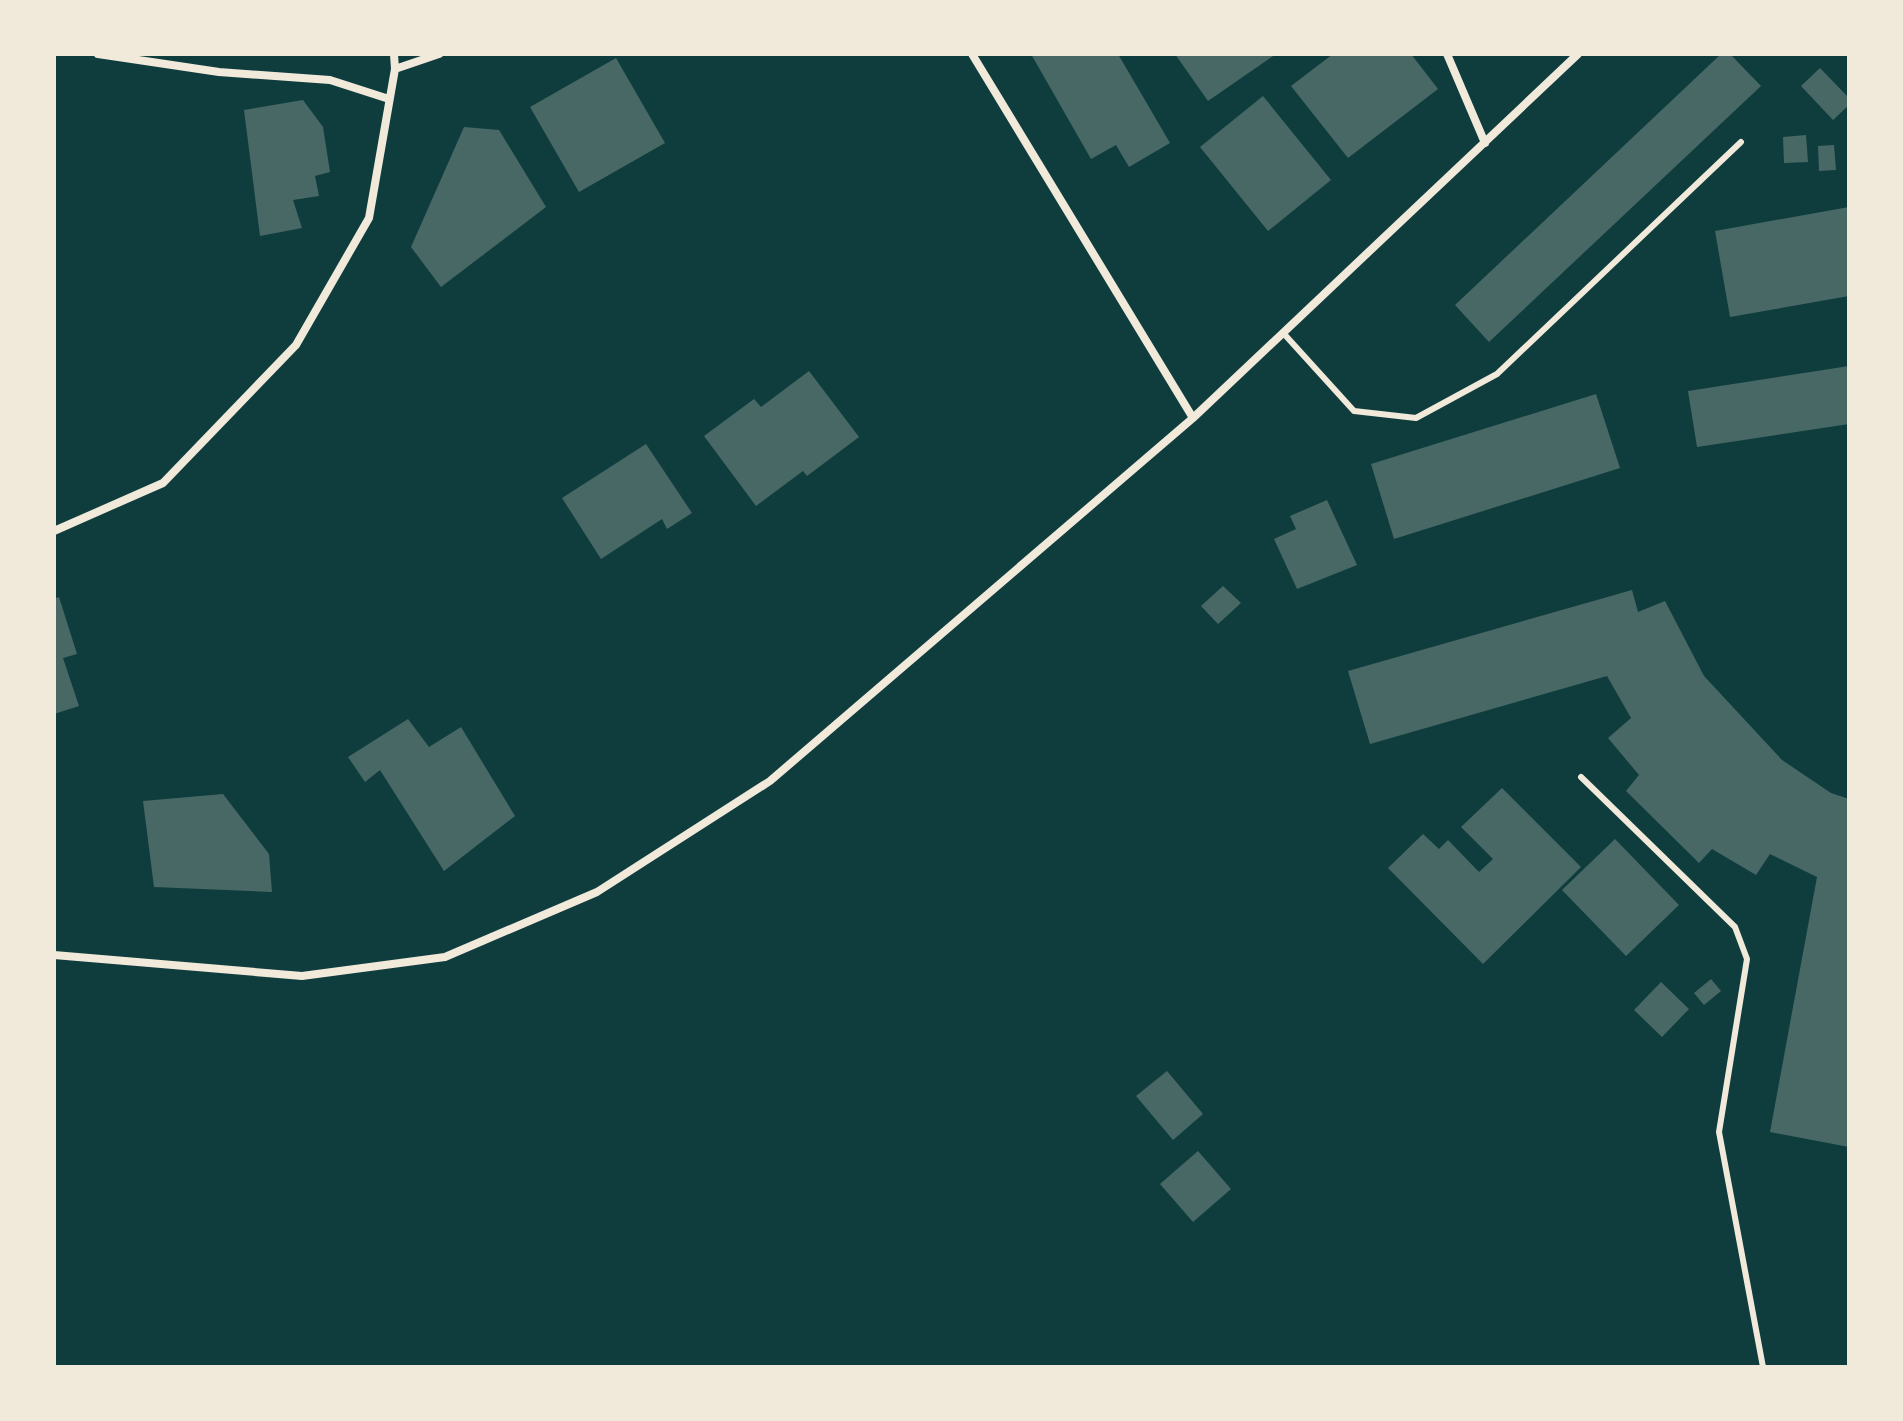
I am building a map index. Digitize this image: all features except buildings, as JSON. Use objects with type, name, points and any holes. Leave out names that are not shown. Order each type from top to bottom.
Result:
[{"type":"street","points":[[98,54],[219,72],[330,80],[389,99]]},
{"type":"street","points":[[54,531],[163,483],[296,345],[369,218],[395,69],[394,54]]},
{"type":"street","points":[[395,69],[439,54]]},
{"type":"street","points":[[972,54],[1193,418]]},
{"type":"street","points":[[1447,54],[1485,143]]},
{"type":"street","points":[[54,955],[302,976],[445,957],[597,892],[770,781],[1193,418],[1285,335],[1578,54]]},
{"type":"lane","points":[[1285,335],[1354,411],[1416,418],[1497,374],[1741,142]]},
{"type":"lane","points":[[1581,777],[1735,927],[1747,959],[1719,1132],[1763,1367]]}]
